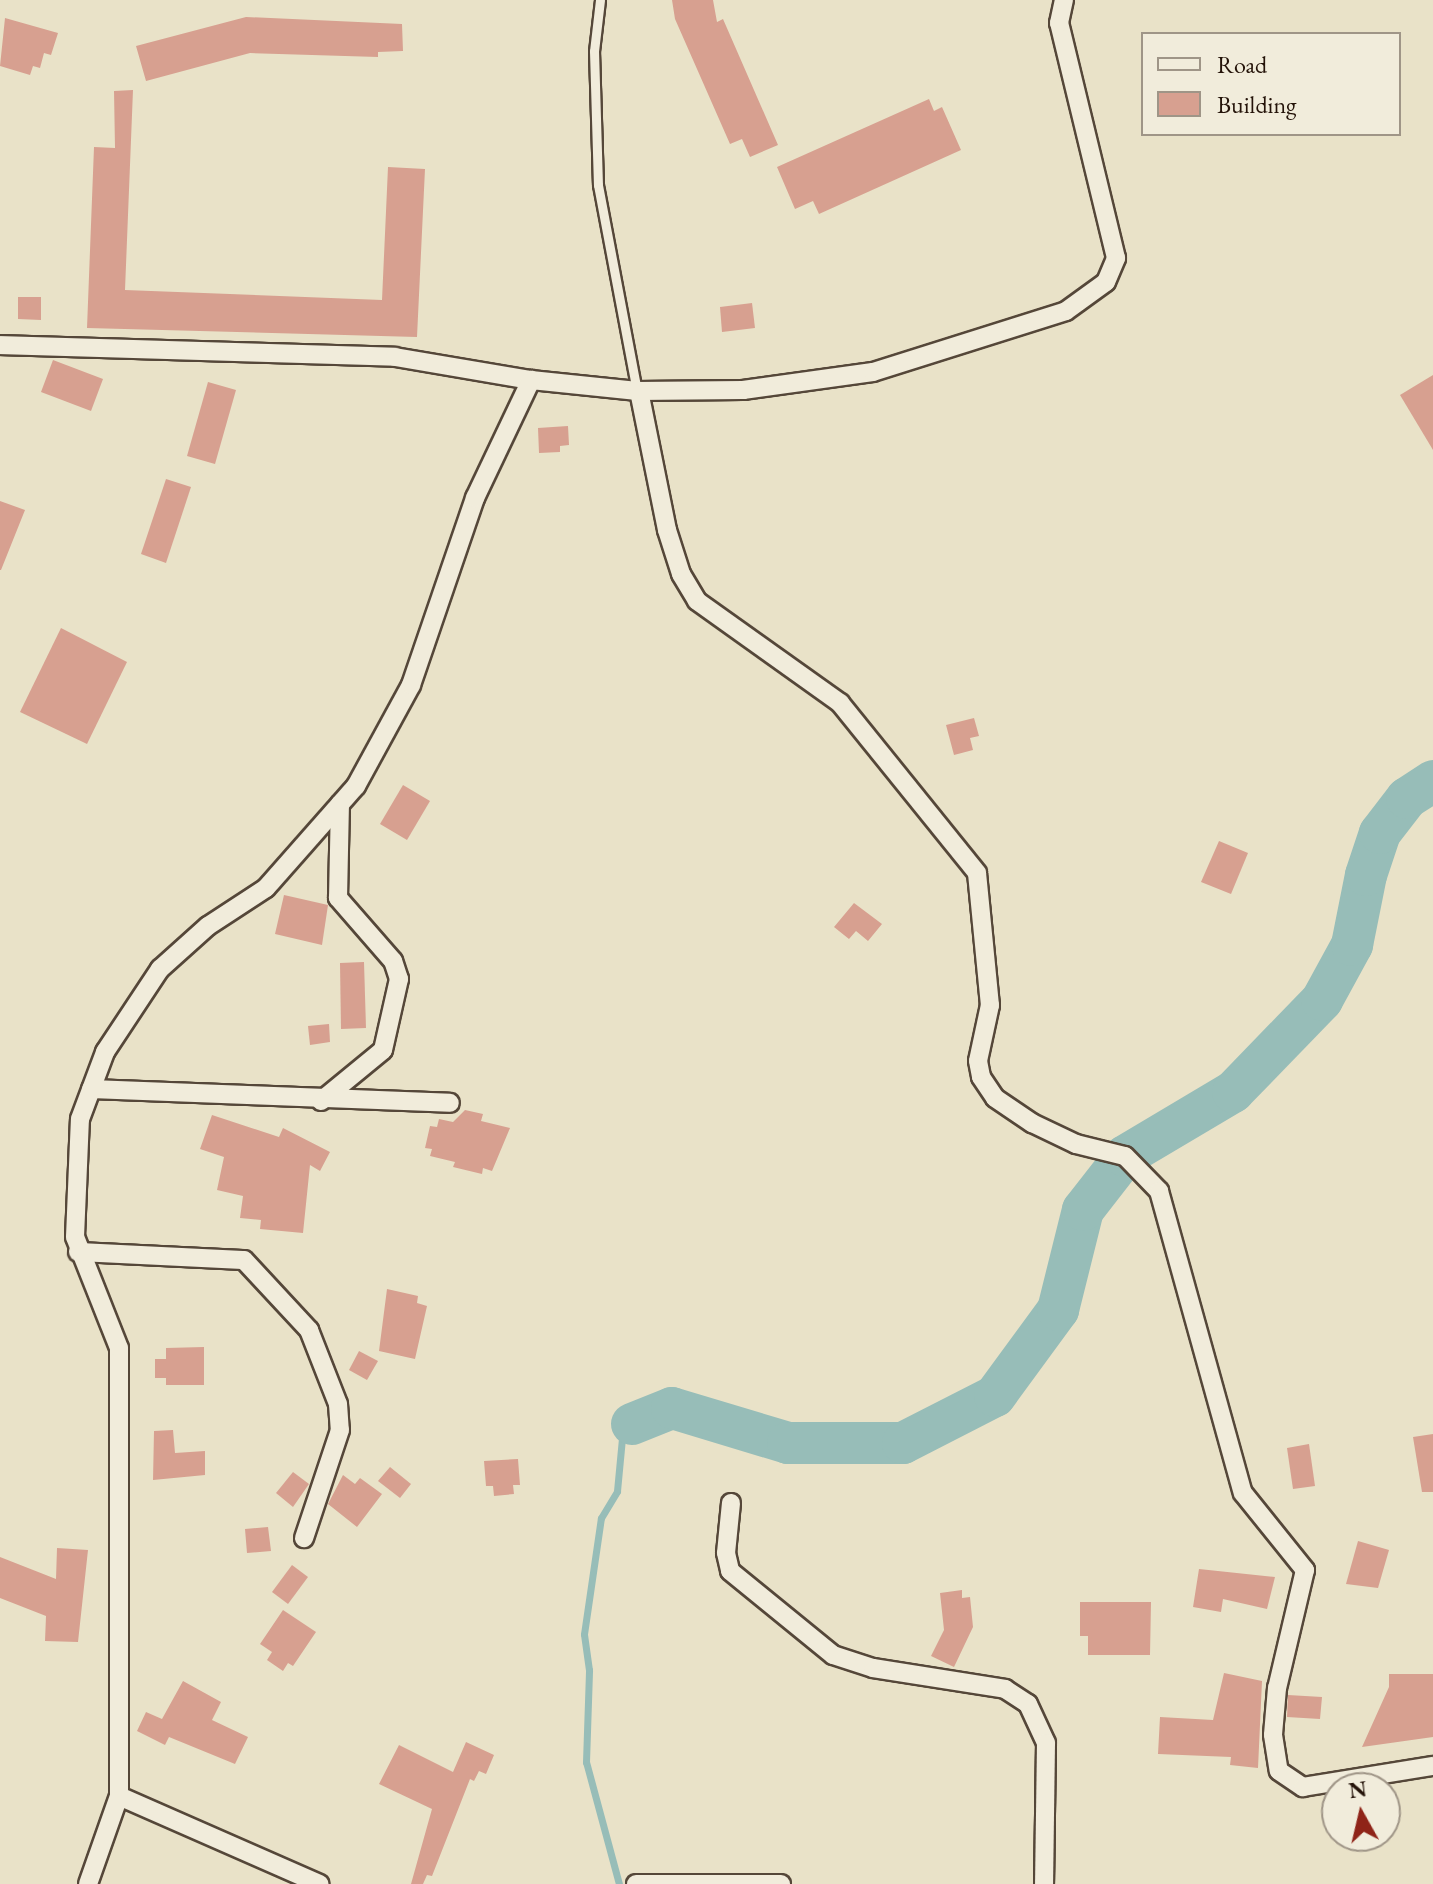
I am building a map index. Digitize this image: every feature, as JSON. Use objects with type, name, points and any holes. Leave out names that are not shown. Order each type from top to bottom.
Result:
[{"type":"street","points":[[0,345],[395,357],[531,380],[638,391],[743,390],[873,372],[1066,311],[1106,282],[1116,258],[1059,23],[1059,1]]},
{"type":"street","points":[[88,1884],[119,1796],[119,1348],[78,1252],[73,1220],[79,1132],[91,1089],[122,1020],[160,969],[208,926],[266,888],[356,786],[411,685],[475,498],[531,380]]},
{"type":"street","points":[[638,391],[667,530],[681,574],[697,601],[840,703],[977,873],[990,1005],[978,1061],[981,1077],[995,1098],[1032,1123],[1076,1144],[1125,1156],[1159,1191],[1243,1493],[1305,1570],[1277,1688],[1273,1735],[1279,1771],[1303,1787],[1433,1766]]},
{"type":"street","points":[[321,1101],[383,1050],[399,979],[393,961],[338,898],[340,804]]},
{"type":"street","points":[[91,1089],[321,1101],[450,1103]]},
{"type":"street","points":[[78,1252],[244,1260],[309,1330],[338,1404],[340,1430],[304,1538]]},
{"type":"street","points":[[731,1503],[726,1553],[730,1571],[833,1655],[873,1668],[1005,1689],[1028,1704],[1046,1743],[1044,1884]]},
{"type":"street","points":[[119,1796],[319,1884]]},
{"type":"street","points":[[636,1884],[781,1884]]},
{"type":"lane","points":[[600,0],[594,51],[598,185],[638,391]]},
{"type":"building","points":[[672,0],[713,0],[717,22],[723,19],[778,145],[750,157],[742,139],[730,144],[675,19]]},
{"type":"building","points":[[246,17],[402,24],[403,51],[378,52],[378,57],[250,53],[146,81],[136,46]]},
{"type":"building","points":[[5,18],[58,33],[51,55],[44,53],[40,68],[33,66],[30,75],[0,66]]},
{"type":"building","points":[[133,90],[125,290],[382,300],[388,167],[425,169],[417,337],[87,328],[94,147],[115,148],[114,91]]},
{"type":"building","points":[[929,99],[934,111],[942,107],[961,150],[819,214],[813,201],[795,209],[777,167]]},
{"type":"building","points":[[18,297],[41,297],[41,320],[18,319]]},
{"type":"building","points":[[752,303],[755,328],[722,332],[720,307]]},
{"type":"building","points":[[53,360],[103,379],[91,411],[41,392]]},
{"type":"building","points":[[1433,375],[1433,450],[1400,395]]},
{"type":"building","points":[[208,382],[236,390],[215,464],[187,456]]},
{"type":"building","points":[[568,426],[569,445],[560,446],[560,452],[539,453],[538,428]]},
{"type":"building","points":[[166,479],[191,487],[166,563],[141,554]]},
{"type":"building","points":[[0,501],[25,510],[1,570],[0,570]]},
{"type":"building","points":[[61,628],[127,662],[87,744],[20,712]]},
{"type":"building","points":[[974,718],[979,736],[970,738],[973,750],[954,755],[946,725]]},
{"type":"building","points":[[403,785],[430,801],[407,840],[380,824]]},
{"type":"building","points":[[1219,841],[1248,853],[1231,894],[1201,882]]},
{"type":"building","points":[[284,895],[328,905],[322,945],[275,934]]},
{"type":"building","points":[[854,903],[882,924],[868,941],[856,931],[849,939],[834,927]]},
{"type":"building","points":[[364,962],[366,1028],[341,1029],[340,963]]},
{"type":"building","points":[[329,1024],[330,1042],[310,1045],[308,1026]]},
{"type":"building","points":[[465,1110],[483,1114],[481,1121],[510,1128],[492,1171],[483,1168],[482,1174],[453,1167],[455,1162],[430,1156],[432,1149],[425,1148],[430,1126],[437,1127],[439,1119],[453,1122]]},
{"type":"building","points":[[212,1115],[279,1137],[283,1128],[330,1152],[320,1171],[310,1165],[303,1233],[260,1229],[261,1220],[240,1218],[243,1196],[217,1190],[224,1157],[200,1149]]},
{"type":"building","points":[[387,1289],[418,1296],[417,1303],[427,1306],[415,1359],[379,1351]]},
{"type":"building","points":[[204,1347],[204,1385],[166,1385],[166,1378],[155,1378],[155,1359],[166,1359],[166,1348]]},
{"type":"building","points":[[359,1351],[378,1361],[367,1380],[349,1370]]},
{"type":"building","points":[[173,1430],[175,1453],[205,1451],[205,1475],[153,1480],[154,1431]]},
{"type":"building","points":[[1433,1434],[1433,1492],[1422,1492],[1413,1437]]},
{"type":"building","points":[[1309,1444],[1315,1486],[1293,1489],[1287,1448]]},
{"type":"building","points":[[518,1459],[520,1485],[513,1485],[514,1494],[494,1496],[493,1486],[486,1486],[484,1461]]},
{"type":"building","points":[[390,1467],[411,1484],[400,1498],[378,1481]]},
{"type":"building","points":[[293,1472],[309,1484],[293,1507],[276,1493]]},
{"type":"building","points":[[343,1475],[355,1484],[360,1478],[382,1494],[357,1527],[328,1504]]},
{"type":"building","points":[[268,1527],[271,1551],[247,1553],[245,1529]]},
{"type":"building","points":[[1358,1541],[1389,1550],[1378,1588],[1346,1584]]},
{"type":"building","points":[[57,1548],[88,1550],[78,1642],[45,1641],[46,1616],[0,1598],[0,1557],[56,1579]]},
{"type":"building","points":[[292,1565],[308,1577],[288,1604],[272,1592]]},
{"type":"building","points":[[1199,1569],[1275,1577],[1267,1609],[1223,1599],[1221,1612],[1193,1607]]},
{"type":"building","points":[[962,1590],[962,1598],[970,1597],[973,1627],[954,1667],[931,1656],[944,1630],[940,1593]]},
{"type":"building","points":[[1080,1602],[1151,1602],[1150,1655],[1088,1655],[1088,1636],[1080,1636]]},
{"type":"building","points":[[283,1610],[316,1632],[293,1666],[288,1663],[283,1671],[267,1660],[272,1652],[260,1644]]},
{"type":"building","points":[[1224,1673],[1262,1681],[1258,1768],[1230,1765],[1231,1757],[1158,1754],[1160,1717],[1213,1720]]},
{"type":"building","points":[[1389,1674],[1433,1674],[1433,1737],[1362,1747],[1389,1687]]},
{"type":"building","points":[[183,1681],[221,1702],[212,1720],[248,1737],[235,1764],[169,1737],[165,1745],[137,1731],[146,1712],[162,1719]]},
{"type":"building","points":[[1288,1695],[1322,1697],[1320,1719],[1287,1717]]},
{"type":"building","points":[[466,1742],[494,1755],[486,1774],[479,1771],[474,1781],[470,1779],[432,1876],[427,1875],[423,1884],[411,1884],[432,1809],[379,1784],[399,1745],[453,1772]]},
{"type":"waterway","points":[[632,1424],[672,1408],[788,1443],[903,1443],[995,1396],[1058,1310],[1083,1210],[1125,1156],[1233,1092],[1322,1000],[1352,945],[1366,875],[1380,833],[1407,798],[1433,781]]},
{"type":"waterway","points":[[619,1884],[586,1762],[589,1670],[584,1634],[601,1518],[617,1491],[622,1438],[632,1424]]}]
